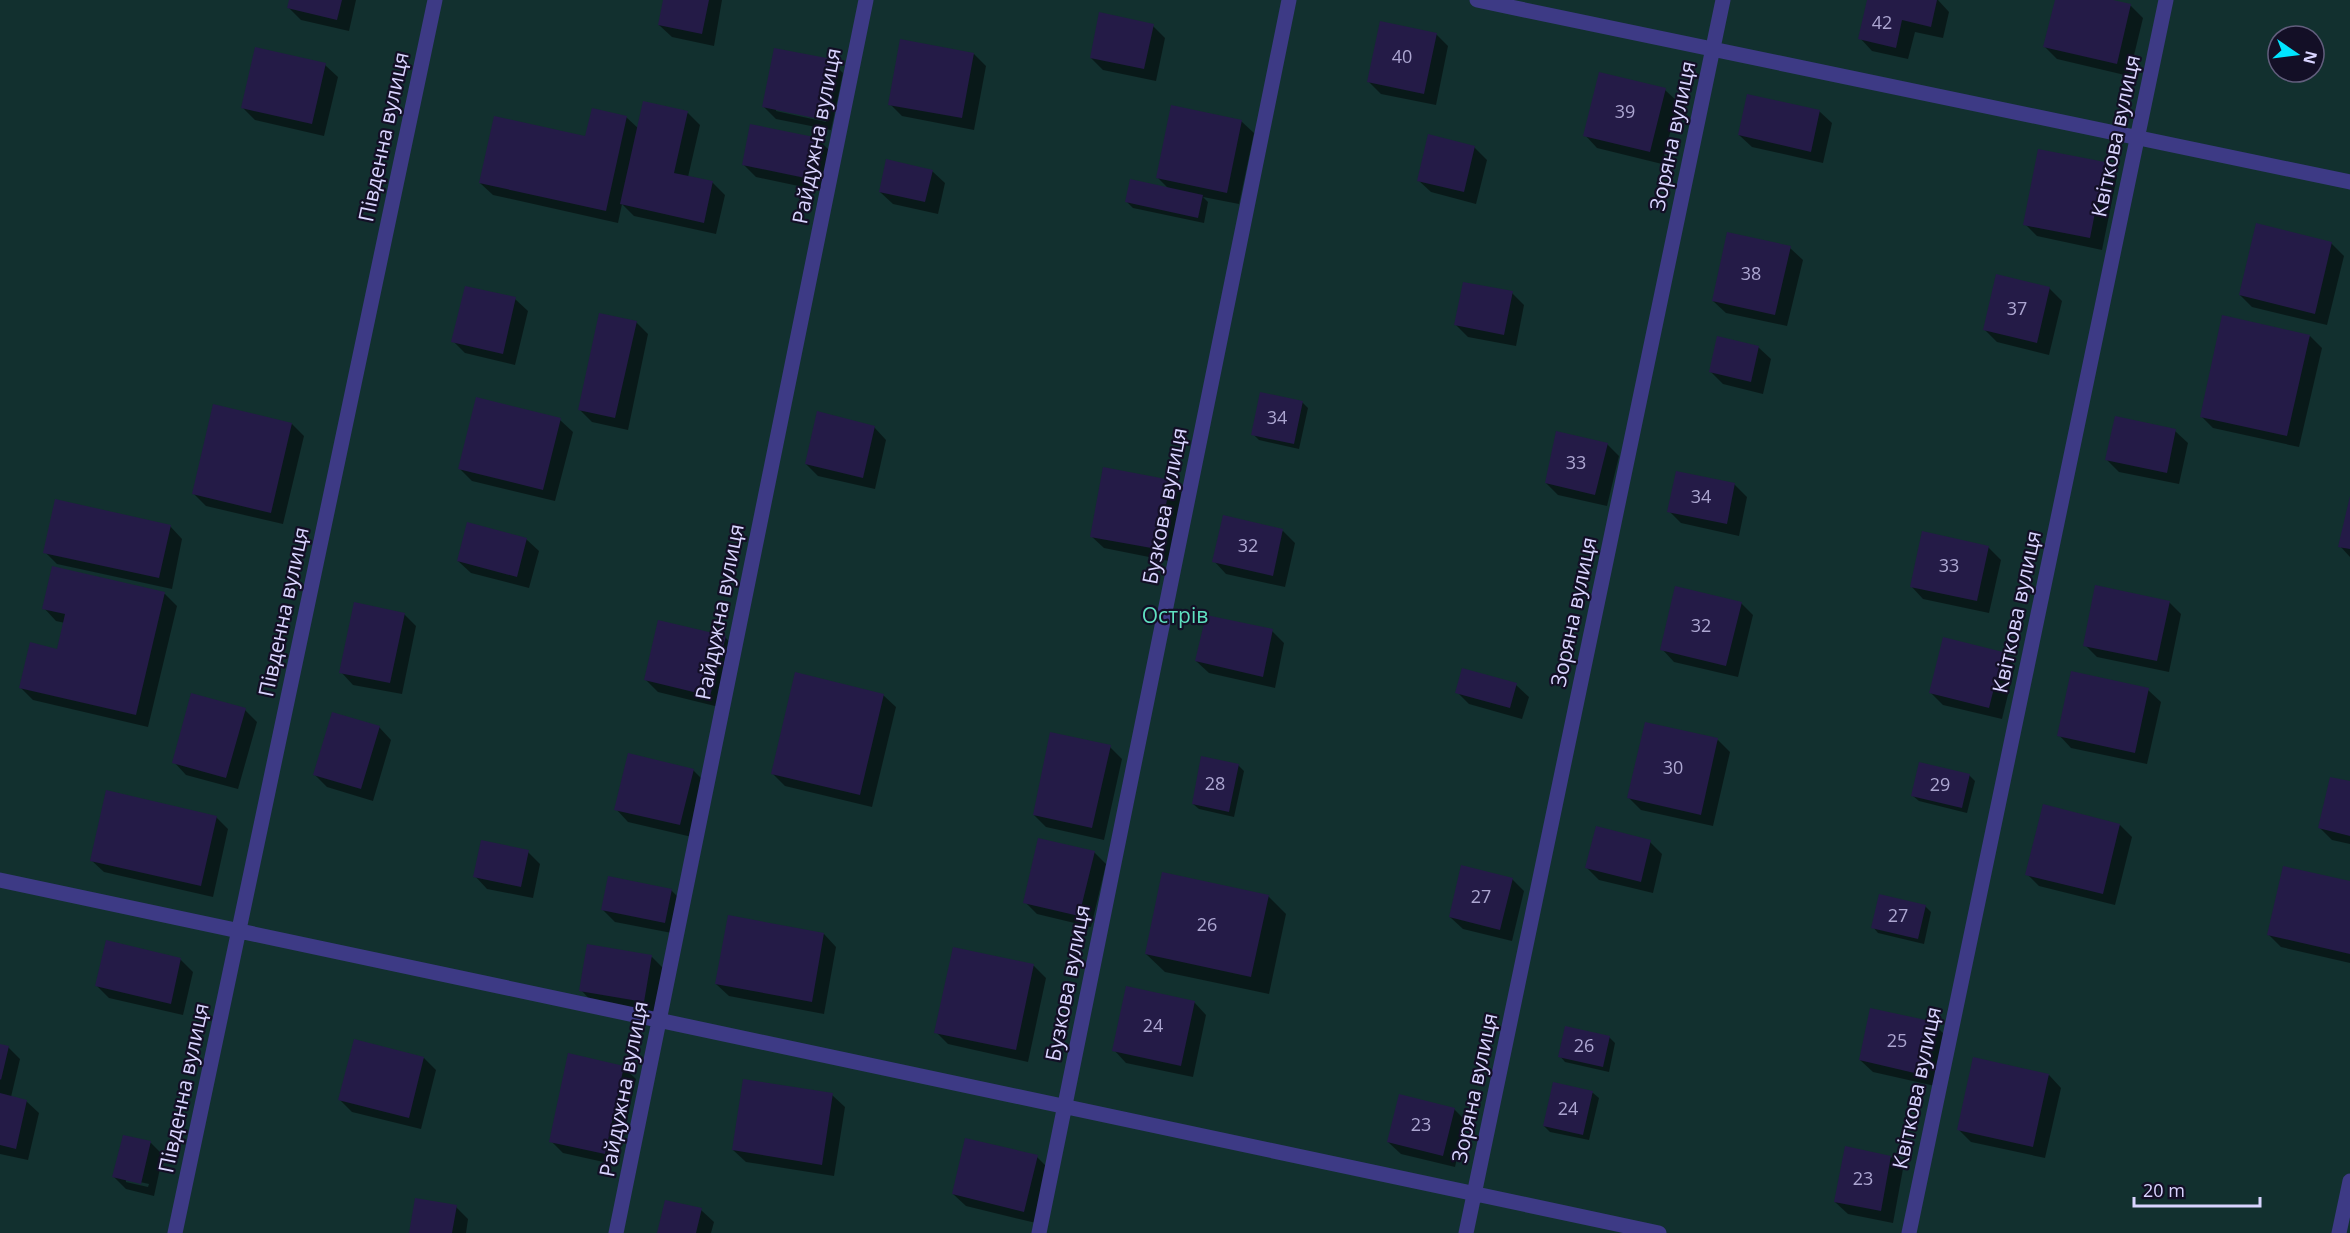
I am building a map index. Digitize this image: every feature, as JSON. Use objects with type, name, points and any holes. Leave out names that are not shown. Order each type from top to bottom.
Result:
[{"type":"street","name":"Південна вулиця","points":[[175,1233],[435,0]]},
{"type":"street","name":"Райдужна вулиця","points":[[616,1233],[866,0]]},
{"type":"street","name":"Бузкова вулиця","points":[[1039,1233],[1289,0]]},
{"type":"street","points":[[1477,0],[2350,182]]},
{"type":"street","name":"Зоряна вулиця","points":[[1466,1233],[1723,0]]},
{"type":"street","name":"Квіткова вулиця","points":[[1909,1233],[2166,0]]},
{"type":"street","points":[[0,880],[1659,1233]]},
{"type":"street","points":[[2339,1233],[2350,1181]]},
{"type":"green space","name":"Острів","points":[[0,0],[2350,0],[2350,1233],[0,1233]]},
{"type":"building","points":[[289,0],[342,0],[337,20],[287,8]]},
{"type":"building","points":[[663,0],[709,0],[702,34],[658,25]]},
{"type":"building","points":[[1867,0],[1937,0],[1931,27],[1902,20],[1896,48],[1858,39]]},
{"type":"building","points":[[2055,0],[2113,0],[2131,4],[2117,64],[2043,47]]},
{"type":"building","points":[[1099,12],[1154,24],[1144,69],[1090,58]]},
{"type":"building","points":[[1380,21],[1437,33],[1424,94],[1367,82]]},
{"type":"building","points":[[900,39],[974,53],[962,118],[888,105]]},
{"type":"building","points":[[255,47],[326,63],[312,124],[241,108]]},
{"type":"building","points":[[774,48],[832,59],[819,119],[762,107]]},
{"type":"building","points":[[1599,72],[1666,88],[1650,152],[1583,136]]},
{"type":"building","points":[[1747,94],[1820,110],[1811,152],[1738,135]]},
{"type":"building","points":[[643,101],[688,111],[674,173],[713,181],[704,223],[620,204]]},
{"type":"building","points":[[1171,105],[1242,120],[1227,193],[1156,178]]},
{"type":"building","points":[[592,108],[627,116],[606,211],[479,183],[494,116],[585,136]]},
{"type":"building","points":[[750,124],[819,138],[810,179],[742,165]]},
{"type":"building","points":[[1428,134],[1475,146],[1464,192],[1417,181]]},
{"type":"building","points":[[2038,149],[2105,162],[2090,238],[2023,225]]},
{"type":"building","points":[[886,159],[933,170],[925,202],[879,192]]},
{"type":"building","points":[[1130,179],[1203,195],[1198,218],[1125,202]]},
{"type":"building","points":[[2256,223],[2332,242],[2315,314],[2239,295]]},
{"type":"building","points":[[1727,232],[1791,246],[1775,315],[1712,301]]},
{"type":"building","points":[[1996,274],[2050,287],[2037,343],[1983,330]]},
{"type":"building","points":[[1463,282],[1513,291],[1504,335],[1454,325]]},
{"type":"building","points":[[465,286],[516,297],[503,354],[451,342]]},
{"type":"building","points":[[599,313],[637,321],[615,418],[578,410]]},
{"type":"building","points":[[2222,315],[2310,335],[2287,436],[2200,417]]},
{"type":"building","points":[[1717,336],[1759,346],[1751,382],[1709,372]]},
{"type":"building","points":[[1260,392],[1303,401],[1294,444],[1251,435]]},
{"type":"building","points":[[476,397],[561,418],[543,490],[458,469]]},
{"type":"building","points":[[213,404],[292,423],[271,513],[192,494]]},
{"type":"building","points":[[817,411],[875,426],[863,478],[805,464]]},
{"type":"building","points":[[2115,416],[2176,429],[2167,473],[2105,460]]},
{"type":"building","points":[[1556,431],[1608,443],[1595,495],[1545,483]]},
{"type":"building","points":[[1103,467],[1171,480],[1157,549],[1090,537]]},
{"type":"building","points":[[1676,471],[1735,483],[1727,524],[1667,512]]},
{"type":"building","points":[[2350,496],[2350,549],[2338,547]]},
{"type":"building","points":[[55,499],[171,525],[159,578],[43,553]]},
{"type":"building","points":[[1223,515],[1283,529],[1273,576],[1212,562]]},
{"type":"building","points":[[467,522],[527,538],[517,577],[457,561]]},
{"type":"building","points":[[1922,531],[1989,546],[1977,601],[1910,587]]},
{"type":"building","points":[[52,566],[165,592],[136,715],[19,688],[30,642],[57,649],[65,614],[42,609]]},
{"type":"building","points":[[2095,585],[2170,601],[2157,661],[2083,646]]},
{"type":"building","points":[[1675,586],[1742,602],[1726,666],[1660,650]]},
{"type":"building","points":[[354,602],[405,613],[390,683],[339,673]]},
{"type":"building","points":[[1206,615],[1273,629],[1263,677],[1195,661]]},
{"type":"building","points":[[658,620],[726,636],[710,696],[644,680]]},
{"type":"building","points":[[1943,637],[2003,652],[1989,708],[1929,693]]},
{"type":"building","points":[[1462,668],[1517,683],[1510,708],[1455,693]]},
{"type":"building","points":[[2071,671],[2149,688],[2135,753],[2057,736]]},
{"type":"building","points":[[795,672],[884,694],[860,795],[771,774]]},
{"type":"building","points":[[191,693],[246,708],[226,778],[172,763]]},
{"type":"building","points":[[332,712],[380,726],[361,789],[313,775]]},
{"type":"building","points":[[1645,722],[1718,738],[1701,815],[1627,798]]},
{"type":"building","points":[[1050,732],[1111,745],[1092,828],[1033,815]]},
{"type":"building","points":[[628,753],[694,769],[680,825],[614,810]]},
{"type":"building","points":[[1201,756],[1239,764],[1229,812],[1192,804]]},
{"type":"building","points":[[1919,762],[1970,774],[1962,808],[1911,796]]},
{"type":"building","points":[[2330,777],[2350,781],[2350,836],[2318,828]]},
{"type":"building","points":[[106,790],[217,816],[201,886],[90,861]]},
{"type":"building","points":[[2043,804],[2120,824],[2103,894],[2025,875]]},
{"type":"building","points":[[1596,826],[1651,840],[1641,882],[1585,868]]},
{"type":"building","points":[[1038,838],[1095,851],[1079,916],[1023,903]]},
{"type":"building","points":[[481,840],[529,850],[521,887],[473,877]]},
{"type":"building","points":[[1461,865],[1513,878],[1500,930],[1449,917]]},
{"type":"building","points":[[2283,866],[2350,881],[2350,954],[2267,935]]},
{"type":"building","points":[[1162,872],[1269,895],[1251,977],[1145,954]]},
{"type":"building","points":[[608,876],[672,889],[665,923],[601,910]]},
{"type":"building","points":[[1879,894],[1926,905],[1918,939],[1871,928]]},
{"type":"building","points":[[728,915],[824,933],[812,1002],[715,984]]},
{"type":"building","points":[[106,940],[181,958],[171,1004],[95,986]]},
{"type":"building","points":[[587,944],[652,955],[644,1002],[579,991]]},
{"type":"building","points":[[953,947],[1034,964],[1016,1050],[934,1033]]},
{"type":"building","points":[[1126,986],[1195,1001],[1181,1066],[1112,1051]]},
{"type":"building","points":[[1870,1008],[1935,1022],[1923,1075],[1859,1060]]},
{"type":"building","points":[[1565,1026],[1610,1036],[1603,1067],[1558,1057]]},
{"type":"building","points":[[354,1039],[424,1057],[409,1118],[338,1100]]},
{"type":"building","points":[[0,1044],[9,1046],[1,1080],[0,1079]]},
{"type":"building","points":[[568,1053],[624,1066],[605,1154],[549,1142]]},
{"type":"building","points":[[1973,1057],[2049,1074],[2033,1147],[1957,1130]]},
{"type":"building","points":[[743,1079],[833,1093],[822,1165],[732,1150]]},
{"type":"building","points":[[1553,1082],[1593,1091],[1583,1135],[1543,1126]]},
{"type":"building","points":[[0,1093],[27,1100],[16,1149],[0,1145]]},
{"type":"building","points":[[1399,1094],[1455,1108],[1443,1156],[1387,1142]]},
{"type":"building","points":[[123,1135],[151,1141],[141,1184],[112,1177]]},
{"type":"building","points":[[965,1138],[1038,1155],[1024,1212],[952,1194]]},
{"type":"building","points":[[1845,1146],[1891,1156],[1881,1211],[1834,1202]]},
{"type":"building","points":[[415,1198],[457,1205],[452,1233],[409,1233]]},
{"type":"building","points":[[665,1200],[702,1208],[696,1233],[657,1233]]}]
